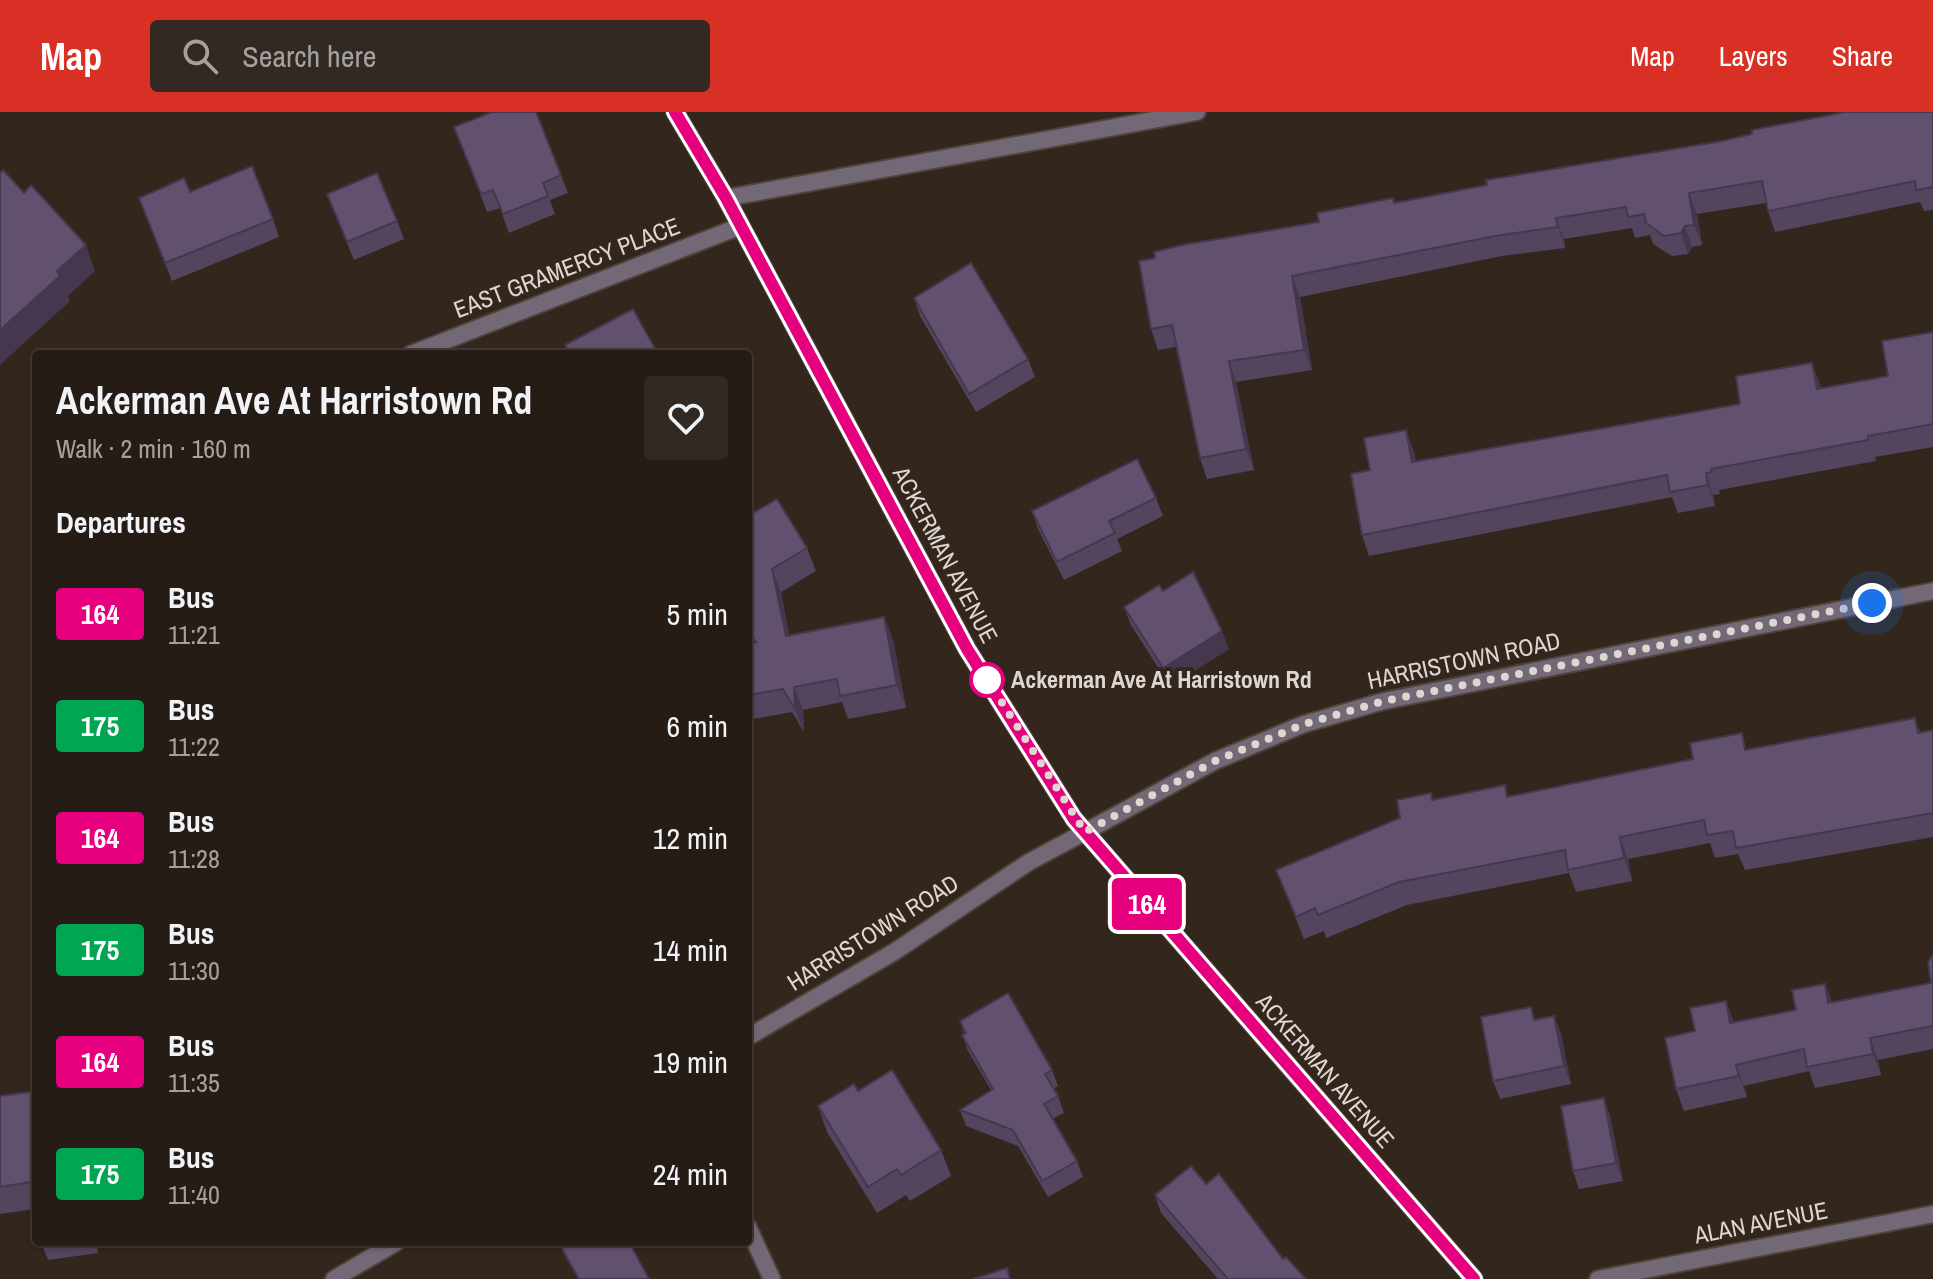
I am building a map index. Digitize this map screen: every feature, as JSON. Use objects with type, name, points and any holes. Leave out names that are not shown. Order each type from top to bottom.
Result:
[{"type":"street","name":"ACKERMAN AVENUE","points":[[675,112],[726,198],[967,649],[1085,832],[1474,1279]]},
{"type":"street","points":[[726,198],[1197,112]]},
{"type":"street","name":"EAST GRAMERCY PLACE","points":[[421,350],[741,226]]},
{"type":"street","name":"HARRISTOWN ROAD","points":[[752,1035],[894,952],[1029,862],[1215,761],[1304,724],[1384,701],[1933,591]]},
{"type":"street","name":"ALAN AVENUE","points":[[1598,1279],[1933,1214]]},
{"type":"street","points":[[752,1236],[772,1279]]},
{"type":"street","points":[[334,1279],[390,1246]]},
{"type":"building","points":[[492,112],[536,112],[561,175],[543,183],[548,196],[503,214],[493,190],[481,194],[454,127]]},
{"type":"building","points":[[1845,112],[1933,112],[1933,187],[1916,190],[1915,181],[1768,211],[1762,181],[1689,193],[1694,225],[1685,226],[1681,233],[1664,236],[1646,223],[1644,214],[1628,217],[1626,207],[1556,218],[1558,227],[1495,236],[1292,276],[1304,350],[1229,361],[1246,449],[1200,458],[1172,325],[1151,329],[1139,261],[1155,258],[1154,252],[1319,222],[1317,213],[1393,198],[1394,203],[1487,185],[1486,180],[1722,141],[1752,134],[1752,130]]},
{"type":"building","points":[[252,166],[273,219],[165,263],[139,198],[184,178],[190,192]]},
{"type":"building","points":[[3,170],[24,193],[31,185],[86,245],[57,271],[60,276],[0,330],[0,173]]},
{"type":"building","points":[[377,173],[397,221],[347,242],[327,194]]},
{"type":"building","points":[[971,263],[1028,359],[969,394],[914,298]]},
{"type":"building","points":[[633,309],[656,350],[568,350],[565,345]]},
{"type":"building","points":[[1933,332],[1933,424],[1868,436],[1868,440],[1711,469],[1712,472],[1706,473],[1708,485],[1670,492],[1667,475],[1362,535],[1351,474],[1370,470],[1364,438],[1406,430],[1412,462],[1740,404],[1736,376],[1812,363],[1817,389],[1888,376],[1882,341]]},
{"type":"building","points":[[1137,459],[1156,498],[1109,521],[1115,533],[1057,562],[1032,511]]},
{"type":"building","points":[[777,499],[807,548],[772,569],[786,636],[884,617],[897,685],[840,696],[837,679],[794,687],[795,709],[783,689],[752,694],[752,643],[756,642],[752,636],[752,514]]},
{"type":"building","points":[[1193,572],[1222,631],[1163,668],[1124,607],[1159,585],[1163,591]]},
{"type":"building","points":[[1915,718],[1918,733],[1933,730],[1933,813],[1736,848],[1733,831],[1707,835],[1704,820],[1620,837],[1624,858],[1568,870],[1565,850],[1399,882],[1318,915],[1315,908],[1296,917],[1276,870],[1400,818],[1397,800],[1431,793],[1432,800],[1505,785],[1507,797],[1693,759],[1690,743],[1742,733],[1745,750]]},
{"type":"building","points":[[1933,955],[1933,1026],[1870,1038],[1873,1054],[1807,1067],[1804,1049],[1736,1065],[1739,1076],[1676,1089],[1665,1038],[1695,1031],[1690,1008],[1726,1001],[1730,1023],[1796,1010],[1792,990],[1825,984],[1828,1003],[1931,983],[1928,962]]},
{"type":"building","points":[[1008,993],[1052,1070],[1045,1074],[1058,1096],[1044,1104],[1077,1161],[1042,1181],[1013,1130],[960,1110],[993,1089],[962,1035],[966,1033],[960,1021]]},
{"type":"building","points":[[1531,1007],[1534,1020],[1554,1016],[1564,1066],[1493,1081],[1481,1017]]},
{"type":"building","points":[[892,1070],[941,1150],[901,1175],[897,1169],[868,1187],[818,1106],[854,1084],[858,1091]]},
{"type":"building","points":[[32,1092],[32,1189],[31,1182],[0,1187],[0,1096]]},
{"type":"building","points":[[1604,1098],[1616,1163],[1573,1171],[1561,1106]]},
{"type":"building","points":[[1191,1166],[1206,1184],[1219,1174],[1283,1259],[1286,1257],[1306,1279],[1228,1279],[1155,1195]]},
{"type":"building","points":[[567,1246],[631,1246],[649,1279],[579,1279],[562,1249]]},
{"type":"building","points":[[1007,1268],[1010,1279],[973,1279]]},
{"type":"bus line","name":"164","points":[[675,112],[726,198],[967,649],[1074,819],[1474,1279]]},
{"type":"place","name":"Ackerman Ave At Harristown Rd","points":[[987,680]]},
{"type":"route","points":[[987,680],[983,673],[1085,832],[1215,761],[1304,724],[1384,701],[1872,603]]}]
